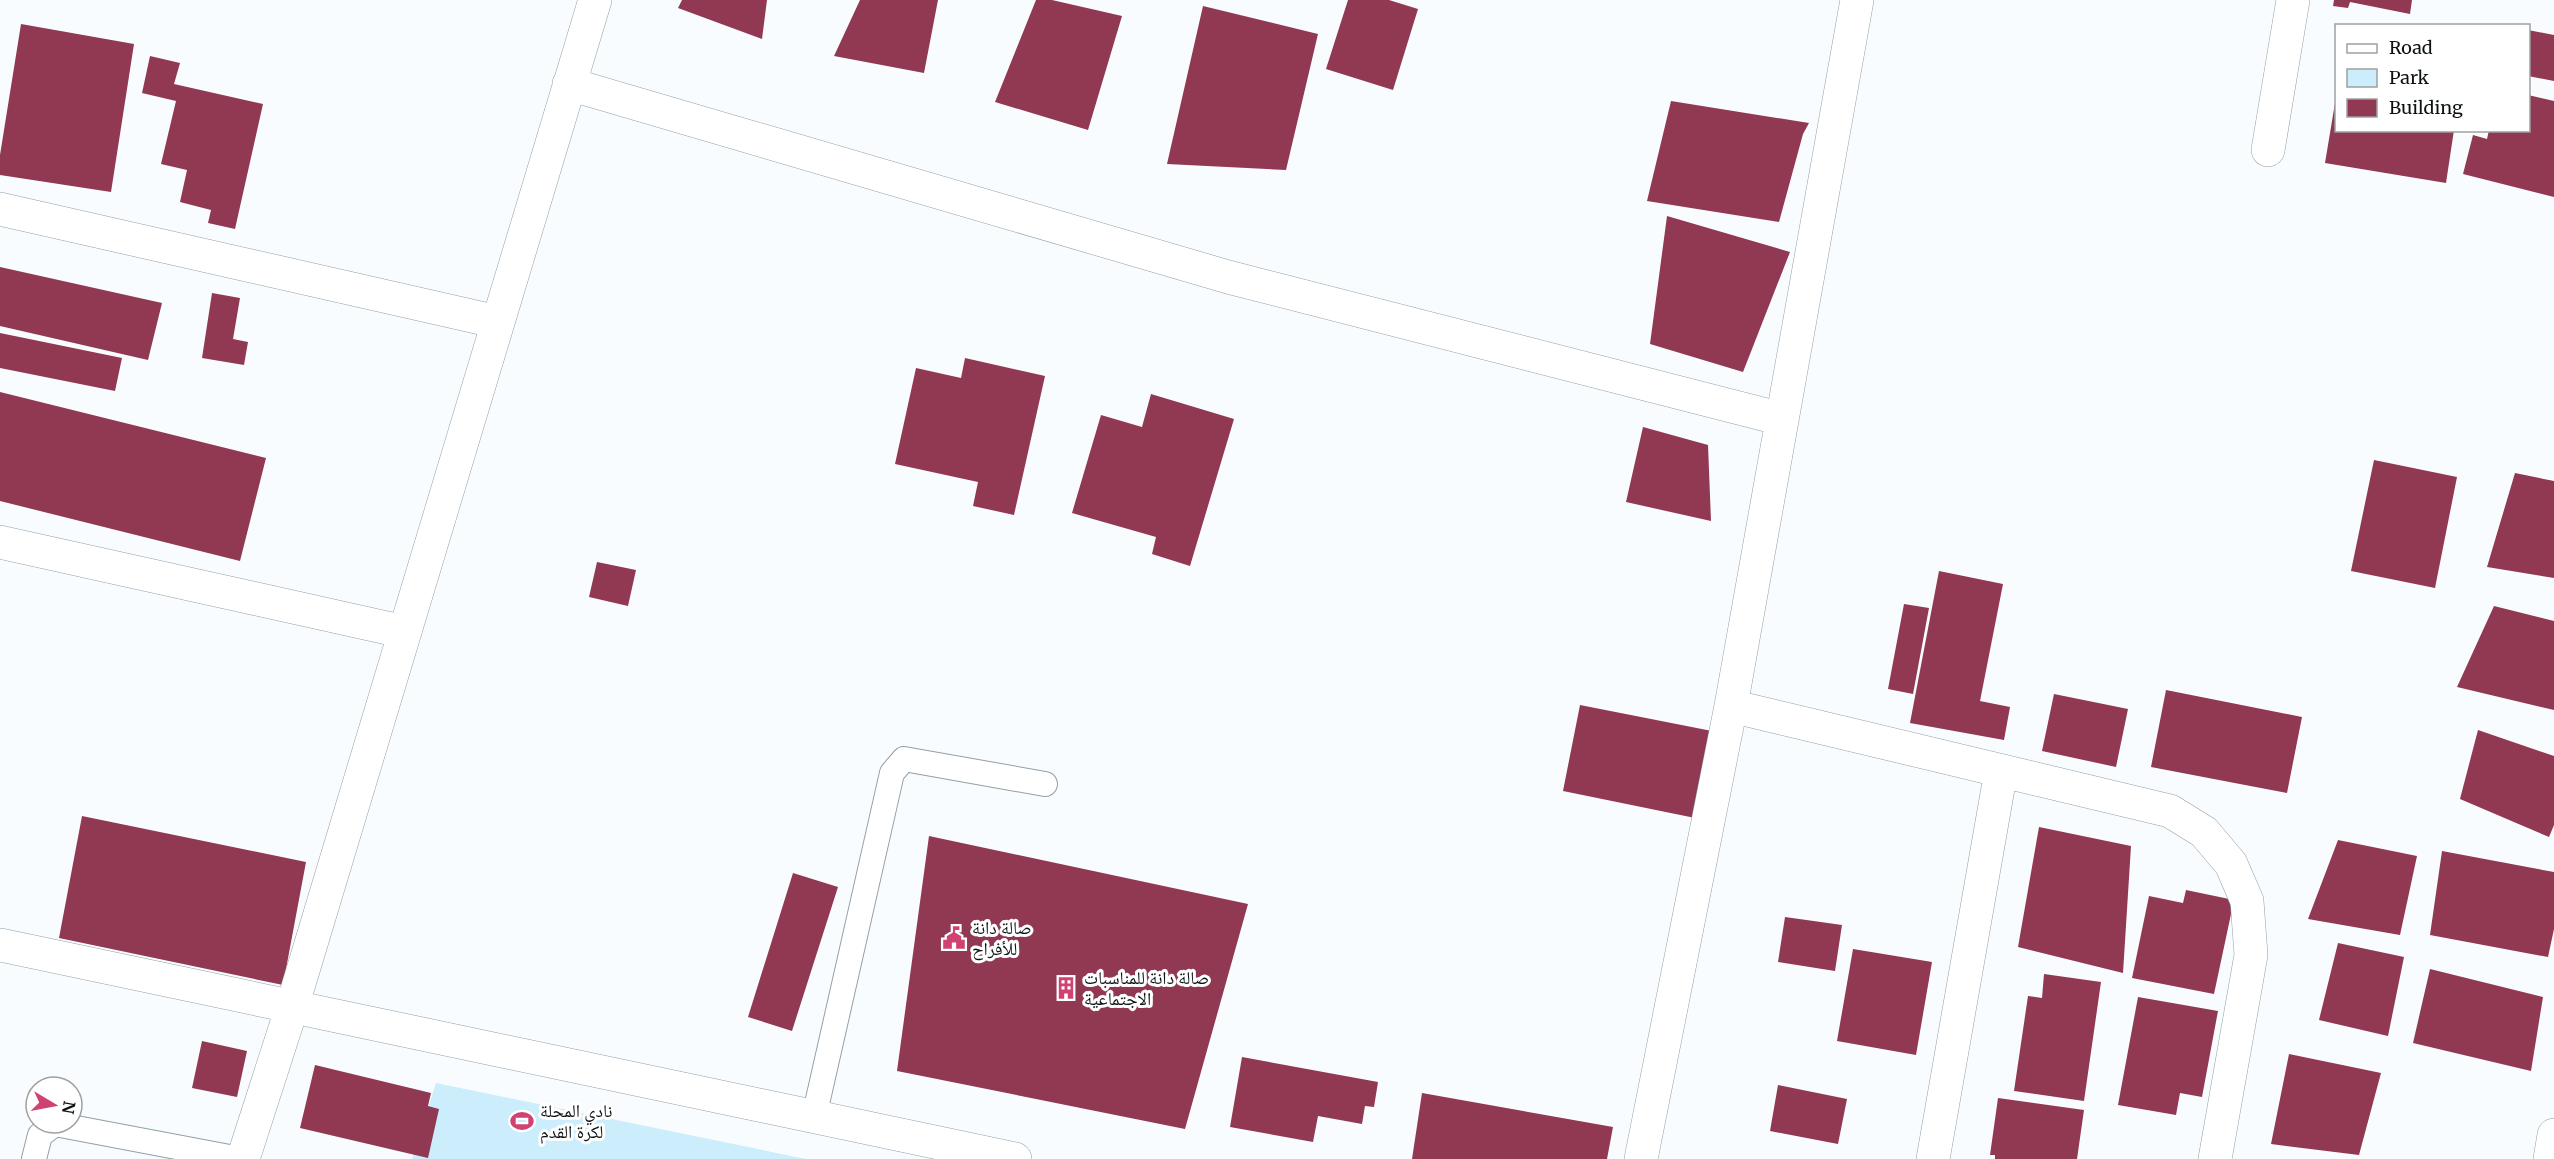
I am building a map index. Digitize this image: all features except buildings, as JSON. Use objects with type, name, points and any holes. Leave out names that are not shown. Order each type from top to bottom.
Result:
[{"type":"street","points":[[242,1159],[292,1007],[595,0]]},
{"type":"street","points":[[1641,1159],[1731,706],[1857,0]]},
{"type":"street","points":[[2268,150],[2293,0]]},
{"type":"street","points":[[569,84],[1228,277],[1782,419]]},
{"type":"street","points":[[0,209],[498,322]]},
{"type":"street","points":[[0,542],[405,632]]},
{"type":"street","points":[[1731,706],[2170,811],[2204,832],[2231,864],[2247,901],[2252,955],[2215,1159]]},
{"type":"street","points":[[1933,1159],[2001,771]]},
{"type":"street","points":[[0,945],[1015,1159]]},
{"type":"street","points":[[2550,1159],[2554,1135]]},
{"type":"lane","points":[[814,1117],[892,773],[904,759],[1045,784]]},
{"type":"lane","points":[[34,1159],[40,1135],[55,1124],[178,1153],[242,1159]]},
{"type":"green space","name":"نادي المحلة لكرة القدم","points":[[436,1083],[806,1159],[412,1159]]},
{"type":"place","name":"صالة دانة للأفراح","points":[[954,938]]},
{"type":"place","name":"صالة دانة للمناسبات الاجتماعية","points":[[1066,988]]},
{"type":"place","name":"نادي المحلة لكرة القدم","points":[[522,1121]]}]
